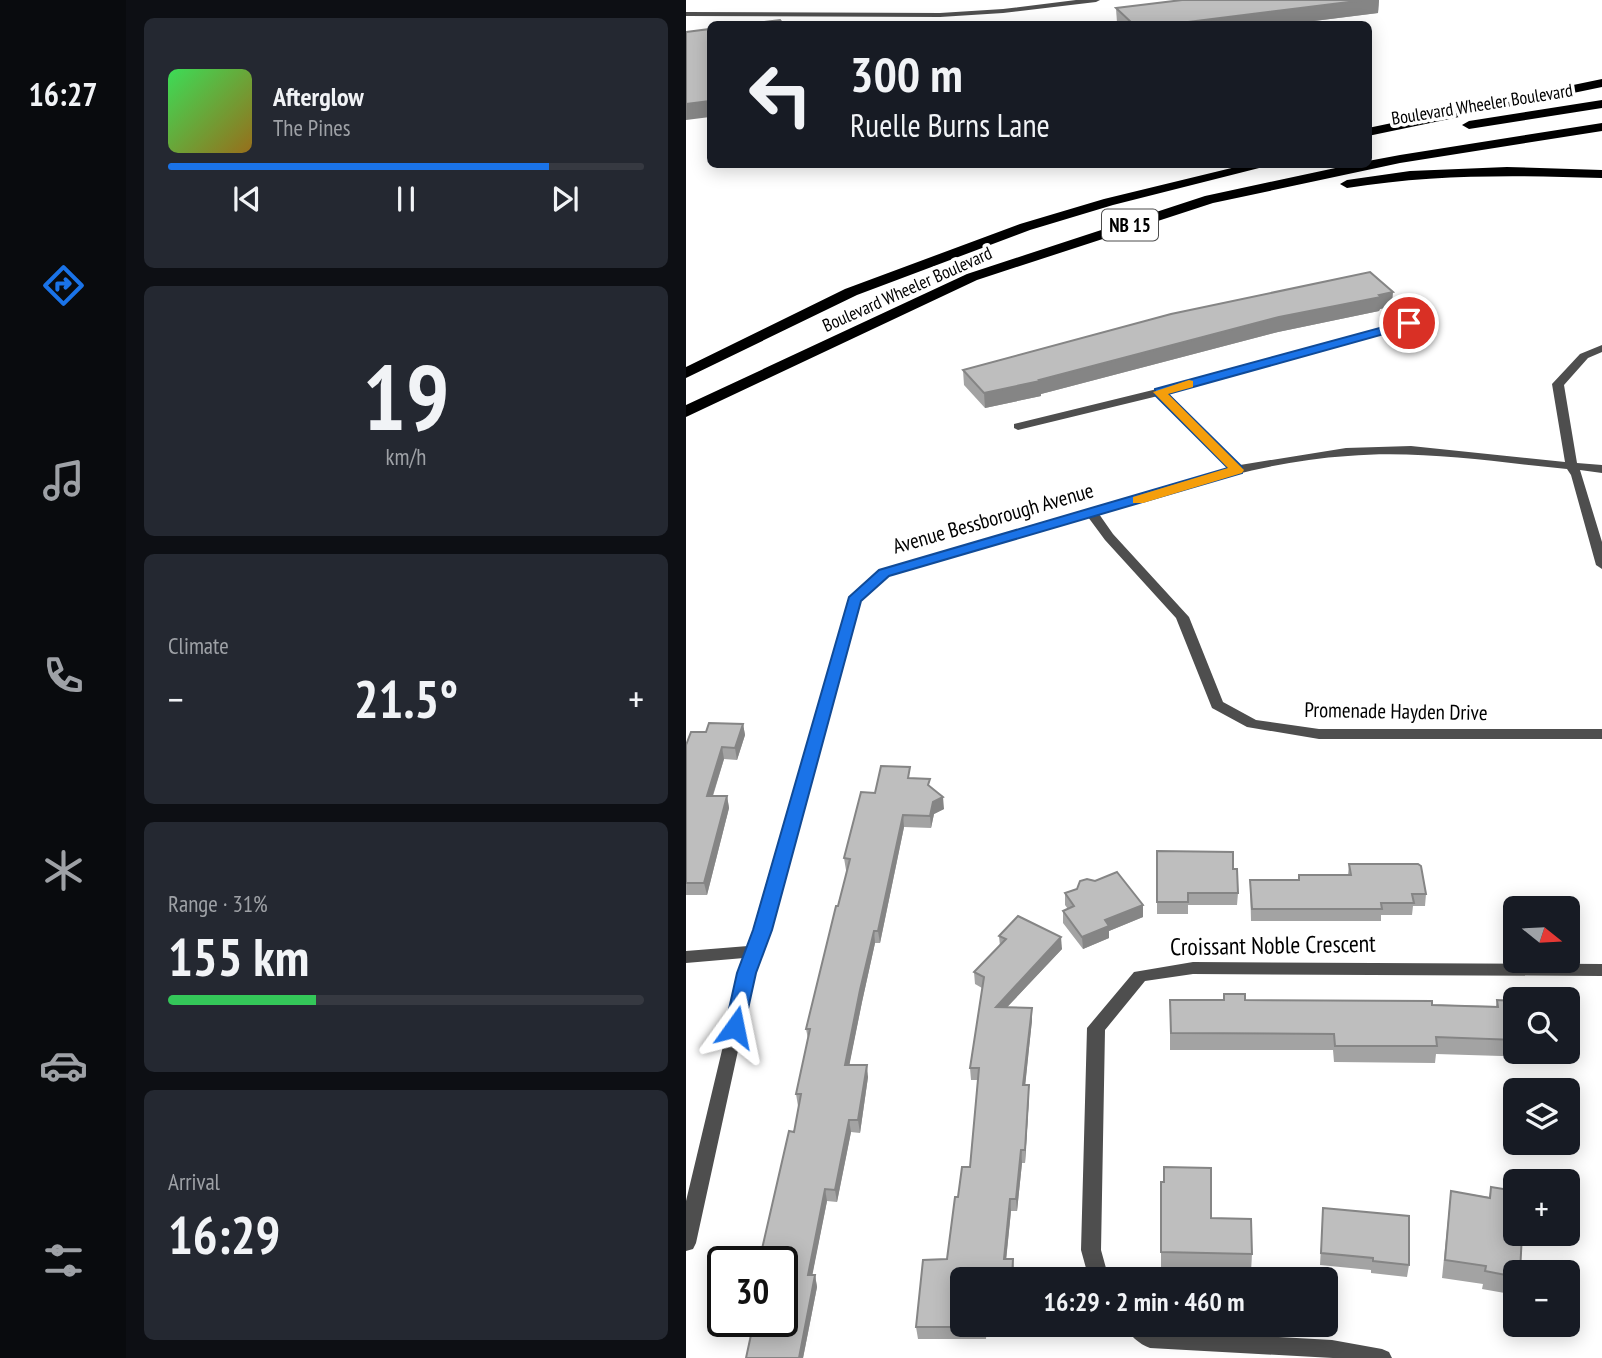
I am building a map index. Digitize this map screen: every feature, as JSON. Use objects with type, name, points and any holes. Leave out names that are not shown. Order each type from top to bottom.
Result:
[{"type":"highway","points":[[1372,131],[1602,83]]},
{"type":"highway","name":"Boulevard Wheeler Boulevard","points":[[1372,141],[1602,104]]},
{"type":"highway","name":"Boulevard Wheeler Boulevard","points":[[1372,165],[1602,127]]},
{"type":"highway","points":[[851,292],[919,260],[1031,217],[1208,168]]},
{"type":"highway","name":"Boulevard Wheeler Boulevard","points":[[686,373],[851,292],[1025,227],[1109,202],[1251,168]]},
{"type":"highway","name":"Boulevard Wheeler Boulevard","points":[[686,412],[972,277],[1210,199],[1357,168]]},
{"type":"highway","points":[[917,302],[1023,266],[1192,216],[1367,180],[1439,173],[1511,171],[1602,174]]},
{"type":"street","points":[[686,14],[1003,11],[1096,0]]},
{"type":"street","points":[[1018,426],[1160,392],[1409,323]]},
{"type":"street","points":[[1602,348],[1584,356],[1558,384],[1572,468],[1577,475],[1602,565]]},
{"type":"street","points":[[1160,392],[1238,470]]},
{"type":"street","name":"Avenue Bessborough Avenue","points":[[686,1243],[747,973],[756,951],[854,600],[884,573],[1238,470],[1346,452],[1411,450],[1602,469]]},
{"type":"street","name":"Promenade Hayden Drive","points":[[1092,514],[1109,537],[1182,617],[1217,705],[1252,724],[1319,734],[1602,734]]},
{"type":"street","points":[[686,957],[756,951]]},
{"type":"street","name":"Croissant Noble Crescent","points":[[1096,1267],[1091,1250],[1096,1028],[1140,976],[1193,968],[1602,970]]},
{"type":"street","points":[[1148,1337],[1332,1349],[1382,1358]]},
{"type":"building","points":[[1182,0],[1365,0],[1196,21],[1130,21],[1116,8]]},
{"type":"building","points":[[707,29],[707,101],[686,104],[686,32]]},
{"type":"building","points":[[1370,272],[1393,292],[1379,295],[1381,297],[1279,317],[1040,381],[984,393],[963,370],[1171,314]]},
{"type":"building","points":[[709,723],[743,724],[735,748],[722,747],[707,796],[727,796],[704,883],[686,883],[686,745],[691,732],[706,732]]},
{"type":"building","points":[[881,766],[910,767],[908,778],[930,779],[928,785],[943,797],[933,802],[930,816],[903,815],[878,931],[874,931],[860,990],[845,1065],[867,1065],[858,1120],[849,1120],[835,1190],[825,1189],[808,1275],[815,1275],[799,1358],[746,1358],[751,1337],[798,1337],[798,1246],[763,1246],[789,1131],[794,1132],[801,1094],[796,1094],[810,1029],[806,1029],[850,859],[844,858],[861,792],[875,793]]},
{"type":"building","points":[[1157,851],[1233,852],[1238,893],[1188,893],[1188,902],[1157,902]]},
{"type":"building","points":[[1349,864],[1418,864],[1421,866],[1426,894],[1412,894],[1414,903],[1381,903],[1382,909],[1252,909],[1250,880],[1299,880],[1299,875],[1351,875]]},
{"type":"building","points":[[1117,872],[1143,905],[1105,920],[1109,926],[1082,937],[1063,911],[1074,906],[1065,893],[1077,889],[1080,881],[1095,881]]},
{"type":"building","points":[[1018,916],[1061,937],[996,1007],[1032,1008],[1023,1085],[1029,1085],[1025,1150],[1021,1150],[1016,1199],[1010,1199],[1004,1259],[1013,1259],[1013,1267],[950,1267],[950,1327],[916,1327],[923,1260],[947,1259],[962,1167],[970,1167],[979,1068],[970,1068],[984,977],[974,972],[1006,939],[999,936]]},
{"type":"building","points":[[1224,994],[1245,994],[1245,1000],[1432,1001],[1432,1005],[1498,1007],[1497,1000],[1503,1000],[1503,1040],[1436,1037],[1437,1046],[1335,1046],[1334,1034],[1171,1033],[1170,1000],[1224,1000]]},
{"type":"building","points":[[1164,1167],[1211,1168],[1211,1218],[1251,1219],[1252,1254],[1161,1252],[1161,1182],[1164,1182]]},
{"type":"building","points":[[1491,1187],[1503,1189],[1503,1246],[1521,1246],[1521,1260],[1503,1260],[1503,1274],[1485,1271],[1486,1266],[1445,1260],[1451,1191],[1490,1198]]},
{"type":"building","points":[[1323,1208],[1409,1216],[1409,1265],[1321,1253]]},
{"type":"slow traffic","points":[[1138,500],[1238,470],[1160,392],[1189,384]]},
{"type":"route","points":[[735,1027],[747,973],[756,951],[854,600],[884,573],[1238,470],[1160,392],[1409,323]]}]
